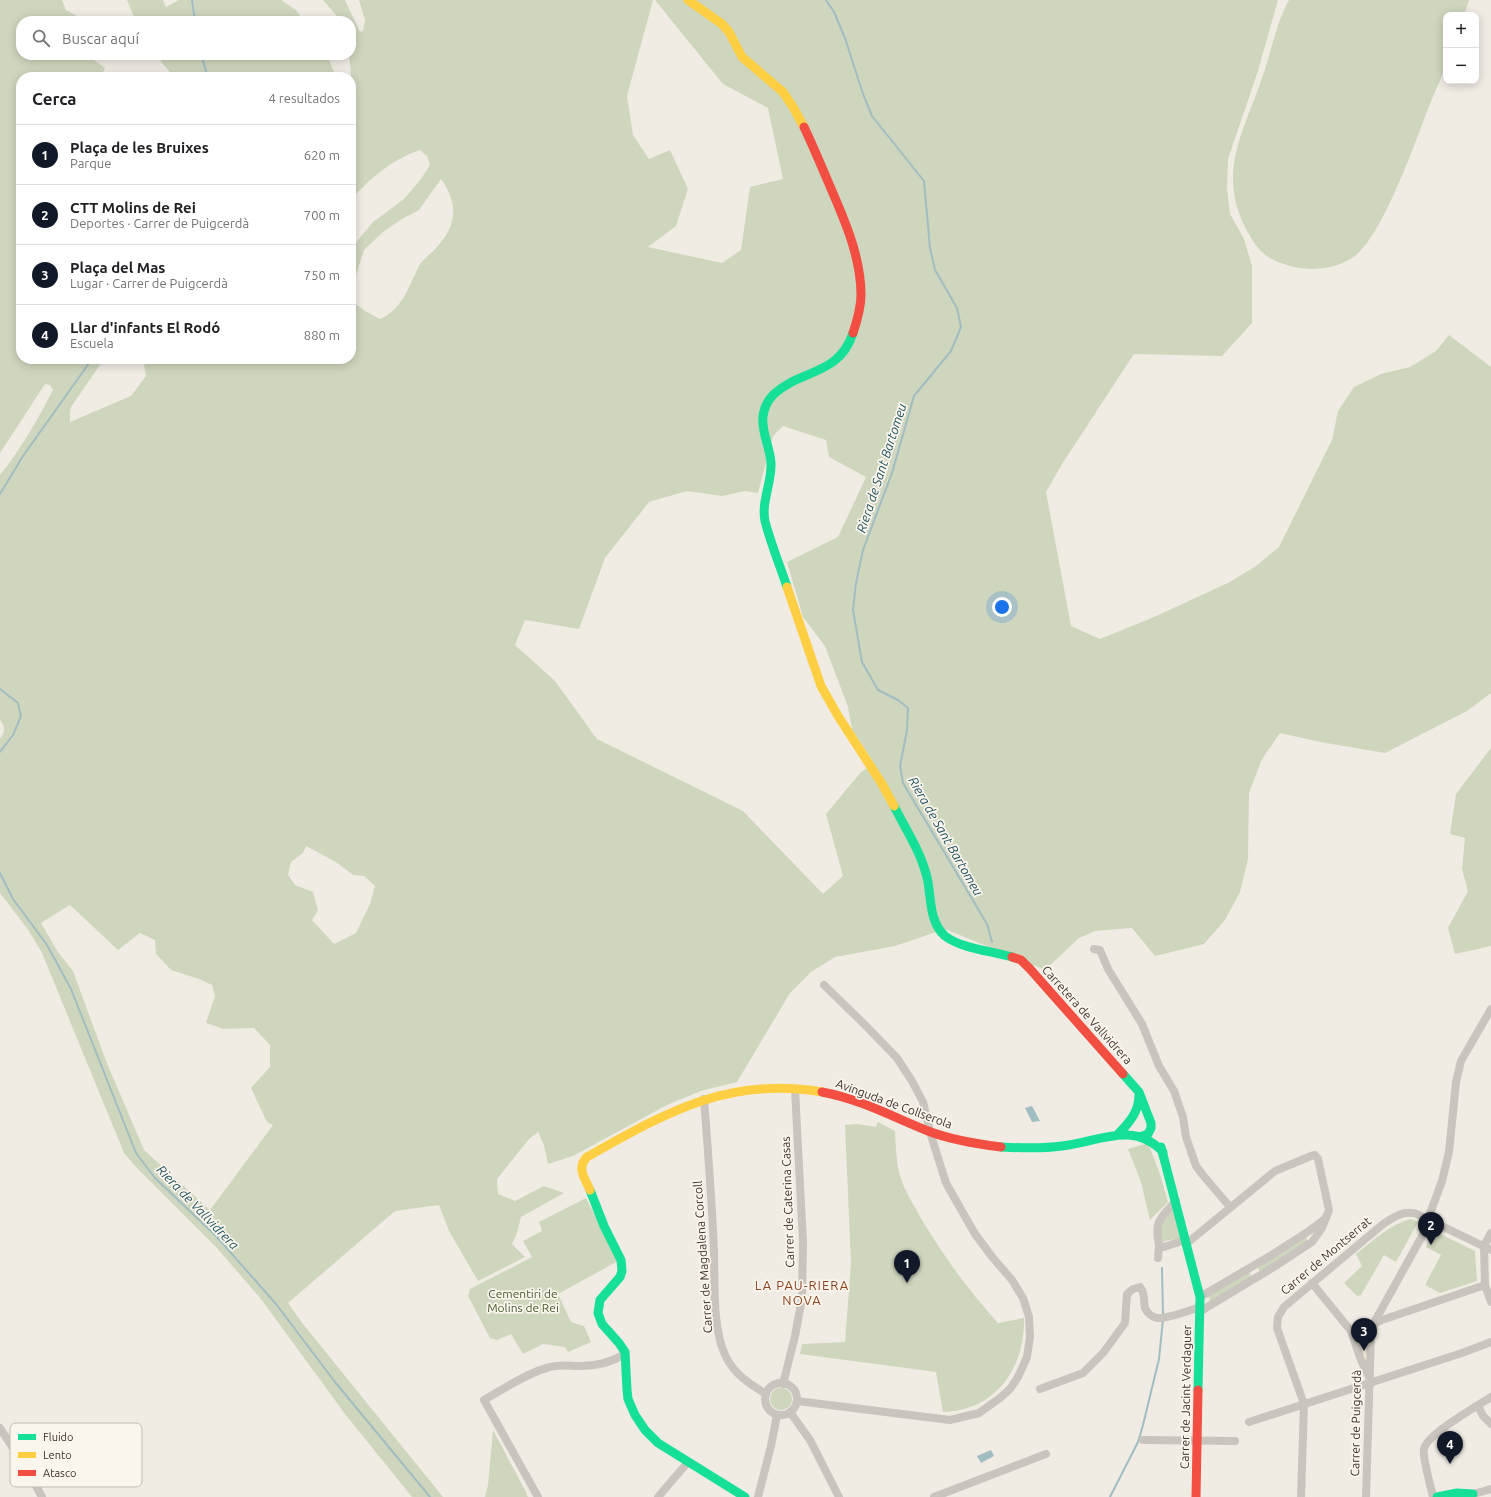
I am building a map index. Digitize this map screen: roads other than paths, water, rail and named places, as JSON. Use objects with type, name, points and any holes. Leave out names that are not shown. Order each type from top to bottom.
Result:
[{"type":"main road","name":"Carretera de Vallvidrera","points":[[688,0],[722,24],[730,34],[743,58],[758,72],[776,84],[793,106],[807,131],[848,229],[858,265],[862,294],[861,305],[856,328],[848,345],[837,359],[826,367],[786,385],[777,391],[767,402],[763,415],[763,424],[771,466],[764,504],[765,520],[802,634],[821,686],[882,784],[922,860],[926,872],[932,914],[936,926],[943,934],[953,941],[1020,960],[1030,969],[1139,1092]]},
{"type":"main road","name":"Avinguda de Collserola","points":[[625,1354],[621,1344],[604,1328],[598,1316],[597,1310],[599,1301],[617,1280],[622,1270],[622,1265],[601,1220],[581,1164],[587,1157],[673,1111],[704,1099],[727,1093],[780,1088],[823,1092],[850,1099],[930,1132],[979,1143],[1026,1148],[1062,1146],[1099,1139],[1119,1133]]},
{"type":"main road","points":[[1139,1092],[1139,1104],[1131,1121],[1131,1132],[1154,1144],[1163,1152]]},
{"type":"main road","points":[[1139,1092],[1163,1152],[1200,1297]]},
{"type":"main road","points":[[1119,1133],[1137,1116],[1143,1116],[1151,1123]]},
{"type":"main road","points":[[1119,1133],[1138,1136],[1148,1134],[1151,1123]]},
{"type":"main road","name":"Carrer de Jacint Verdaguer","points":[[1196,1497],[1200,1297]]},
{"type":"main road","points":[[625,1354],[627,1396],[636,1419],[647,1434],[662,1446],[745,1497]]},
{"type":"main road","points":[[1437,1497],[1457,1493],[1473,1494]]},
{"type":"street","points":[[1094,948],[1100,950],[1108,969],[1148,1035],[1159,1066],[1180,1104],[1186,1137],[1196,1166],[1230,1207]]},
{"type":"street","points":[[797,1401],[950,1420],[979,1413],[1010,1389],[1027,1357],[1030,1337],[1029,1317],[1023,1298],[1012,1280],[975,1234],[946,1183],[930,1132],[923,1102],[912,1081],[896,1058],[824,985]]},
{"type":"street","name":"Carrer de Puigcerdà","points":[[1366,1497],[1371,1332],[1429,1220],[1442,1181],[1449,1152],[1456,1082],[1461,1061],[1491,1009]]},
{"type":"street","name":"Carrer de Caterina Casas","points":[[783,1384],[795,1336],[802,1298],[803,1244],[795,1089]]},
{"type":"street","name":"Carrer de Magdalena Corcoll","points":[[704,1099],[710,1176],[714,1282],[719,1335],[726,1358],[737,1374],[766,1394]]},
{"type":"street","points":[[1040,1389],[1083,1373],[1102,1353],[1124,1323],[1126,1294],[1133,1289],[1140,1287],[1144,1291],[1145,1308],[1150,1315],[1157,1318],[1200,1309],[1209,1306],[1312,1242],[1322,1228],[1329,1210],[1318,1158],[1315,1155],[1311,1156],[1275,1171],[1186,1242],[1164,1247],[1159,1245]]},
{"type":"street","points":[[1158,1258],[1158,1221],[1176,1201]]},
{"type":"street","name":"Carrer de Montserrat","points":[[1302,1497],[1304,1404],[1277,1328],[1277,1320],[1287,1303],[1395,1216],[1412,1212],[1488,1248]]},
{"type":"street","points":[[1200,1297],[1309,1231],[1327,1217]]},
{"type":"street","points":[[1309,1231],[1312,1242]]},
{"type":"street","points":[[1491,1233],[1488,1248],[1485,1285],[1491,1302]]},
{"type":"street","points":[[1251,1267],[1257,1277]]},
{"type":"street","points":[[1312,1283],[1352,1331],[1369,1380]]},
{"type":"street","points":[[1352,1331],[1366,1328],[1382,1320],[1485,1285]]},
{"type":"street","points":[[1249,1422],[1369,1380],[1462,1353],[1491,1342]]},
{"type":"street","points":[[538,1497],[484,1400],[544,1368],[558,1365],[596,1365],[613,1361],[625,1354]]},
{"type":"street","points":[[783,1384],[792,1388],[797,1401],[796,1405],[790,1412],[777,1415],[766,1406],[766,1394],[773,1386],[783,1384]]},
{"type":"street","points":[[1433,1497],[1424,1456],[1424,1447],[1431,1436],[1491,1396]]},
{"type":"street","points":[[1478,1406],[1483,1416],[1491,1424]]},
{"type":"street","points":[[790,1412],[810,1440],[839,1497]]},
{"type":"street","points":[[758,1497],[770,1453],[777,1415]]},
{"type":"street","points":[[0,1428],[10,1444]]},
{"type":"street","points":[[1144,1440],[1235,1441]]},
{"type":"street","points":[[934,1497],[1046,1454]]},
{"type":"street","points":[[658,1497],[688,1462]]},
{"type":"street","points":[[37,1487],[42,1497]]},
{"type":"street","points":[[1473,1494],[1491,1490]]},
{"type":"street","points":[[1473,1494],[1483,1497]]},
{"type":"water","points":[[1032,1106],[1040,1121],[1032,1122],[1025,1108]]},
{"type":"water","points":[[991,1450],[994,1456],[981,1463],[977,1456]]},
{"type":"waterway","name":"Riera de Vallvidrera","points":[[192,0],[194,16]]},
{"type":"waterway","name":"Riera de Sant Bartomeu","points":[[826,0],[834,12],[845,38],[863,94],[872,116],[924,181],[930,248],[935,270],[957,308],[961,327],[951,351],[914,396],[892,473],[863,550],[856,583],[853,610],[862,662],[878,690],[898,700],[908,708],[907,730],[900,766],[903,783],[987,924],[992,942]]},
{"type":"waterway","name":"Riera de Vallvidrera","points":[[203,60],[206,72]]},
{"type":"waterway","name":"Riera de Vallvidrera","points":[[0,494],[23,456],[88,364]]},
{"type":"waterway","name":"Riera de Vallvidrera","points":[[0,689],[18,703],[21,716],[13,735],[0,752]]},
{"type":"waterway","name":"Riera de Vallvidrera","points":[[0,873],[13,899],[47,945],[71,989],[136,1153],[155,1178],[216,1236],[276,1304],[335,1382],[430,1497]]},
{"type":"waterway","name":"Riera de Sant Bartomeu","points":[[1162,1268],[1163,1315]]},
{"type":"waterway","name":"Riera de Sant Bartomeu","points":[[1110,1497],[1138,1442],[1159,1359],[1163,1319]]},
{"type":"place","name":"CTT Molins de Rei","points":[[1431,1245]]},
{"type":"place","name":"Plaça de les Bruixes","points":[[907,1283]]},
{"type":"place","name":"Plaça del Mas","points":[[1364,1351]]},
{"type":"place","name":"Llar d'infants El Rodó","points":[[1450,1464]]},
{"type":"district","name":"LA PAU-RIERA NOVA","points":[[802,1292]]},
{"type":"park label","name":"Cementiri de Molins de Rei","points":[[523,1301]]}]
